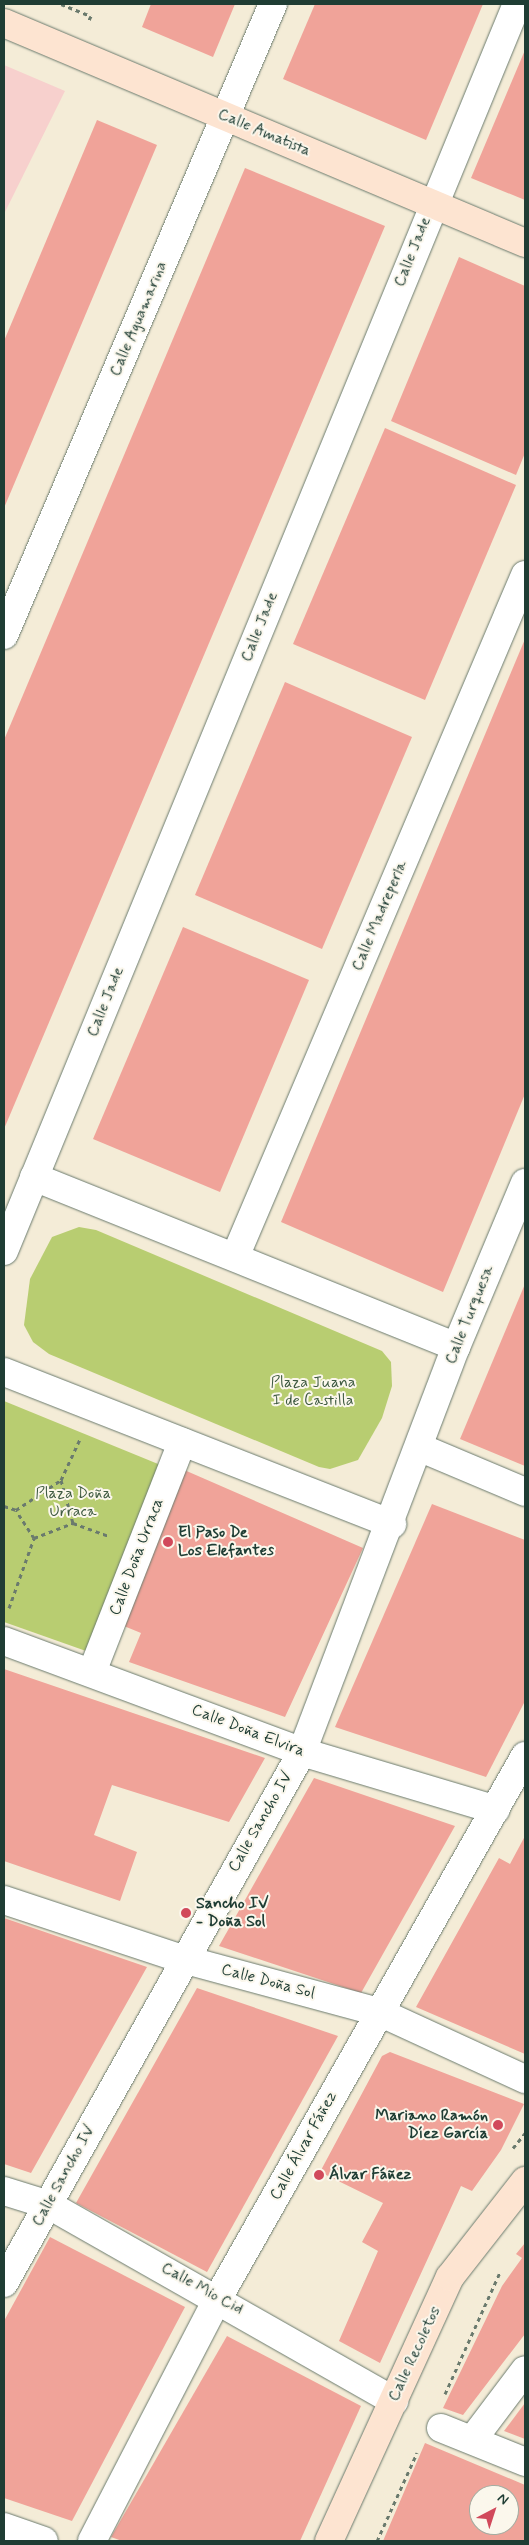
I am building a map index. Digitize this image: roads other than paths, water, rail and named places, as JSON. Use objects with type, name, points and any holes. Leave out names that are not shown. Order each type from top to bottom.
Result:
[{"type":"main road","name":"Calle Amatista","points":[[4,23],[525,243]]},
{"type":"main road","name":"Calle Recoletos","points":[[329,2541],[450,2277],[525,2182]]},
{"type":"street","name":"Calle Aguamarina","points":[[4,634],[273,4]]},
{"type":"street","name":"Calle Jade","points":[[4,1251],[433,204],[517,4]]},
{"type":"street","name":"Calle Madreperla","points":[[235,1258],[525,575]]},
{"type":"street","points":[[34,1177],[456,1347]]},
{"type":"street","name":"Calle Turquesa","points":[[421,1448],[456,1347],[525,1183]]},
{"type":"street","points":[[4,1372],[392,1524]]},
{"type":"street","name":"Calle Doña Urraca","points":[[92,1672],[182,1442]]},
{"type":"street","points":[[421,1448],[525,1492]]},
{"type":"street","name":"Calle Sancho IV","points":[[4,2283],[49,2205],[182,1959],[302,1752],[421,1448]]},
{"type":"street","name":"Calle Doña Elvira","points":[[4,1641],[92,1672],[302,1752],[496,1810]]},
{"type":"street","name":"Calle Álvar Fáñez","points":[[92,2541],[218,2298],[525,1756]]},
{"type":"street","name":"Calle Doña Sol","points":[[4,1900],[182,1959],[379,2012],[525,2079]]},
{"type":"street","name":"Calle Mio Cid","points":[[4,2191],[49,2205],[218,2298],[394,2400]]},
{"type":"street","points":[[473,2439],[525,2370]]},
{"type":"street","points":[[441,2428],[473,2439],[525,2462]]},
{"type":"street","points":[[4,2527],[44,2541]]},
{"type":"place","name":"El Paso De Los Elefantes","points":[[168,1542]]},
{"type":"place","name":"Sancho IV - Doña Sol","points":[[186,1913]]},
{"type":"place","name":"Mariano Ramón Díez García","points":[[498,2125]]},
{"type":"place","name":"Álvar Fáñez","points":[[319,2175]]},
{"type":"park label","name":"Plaza Juana I de Castilla","points":[[313,1392]]},
{"type":"park label","name":"Plaza Doña Urraca","points":[[73,1503]]}]
